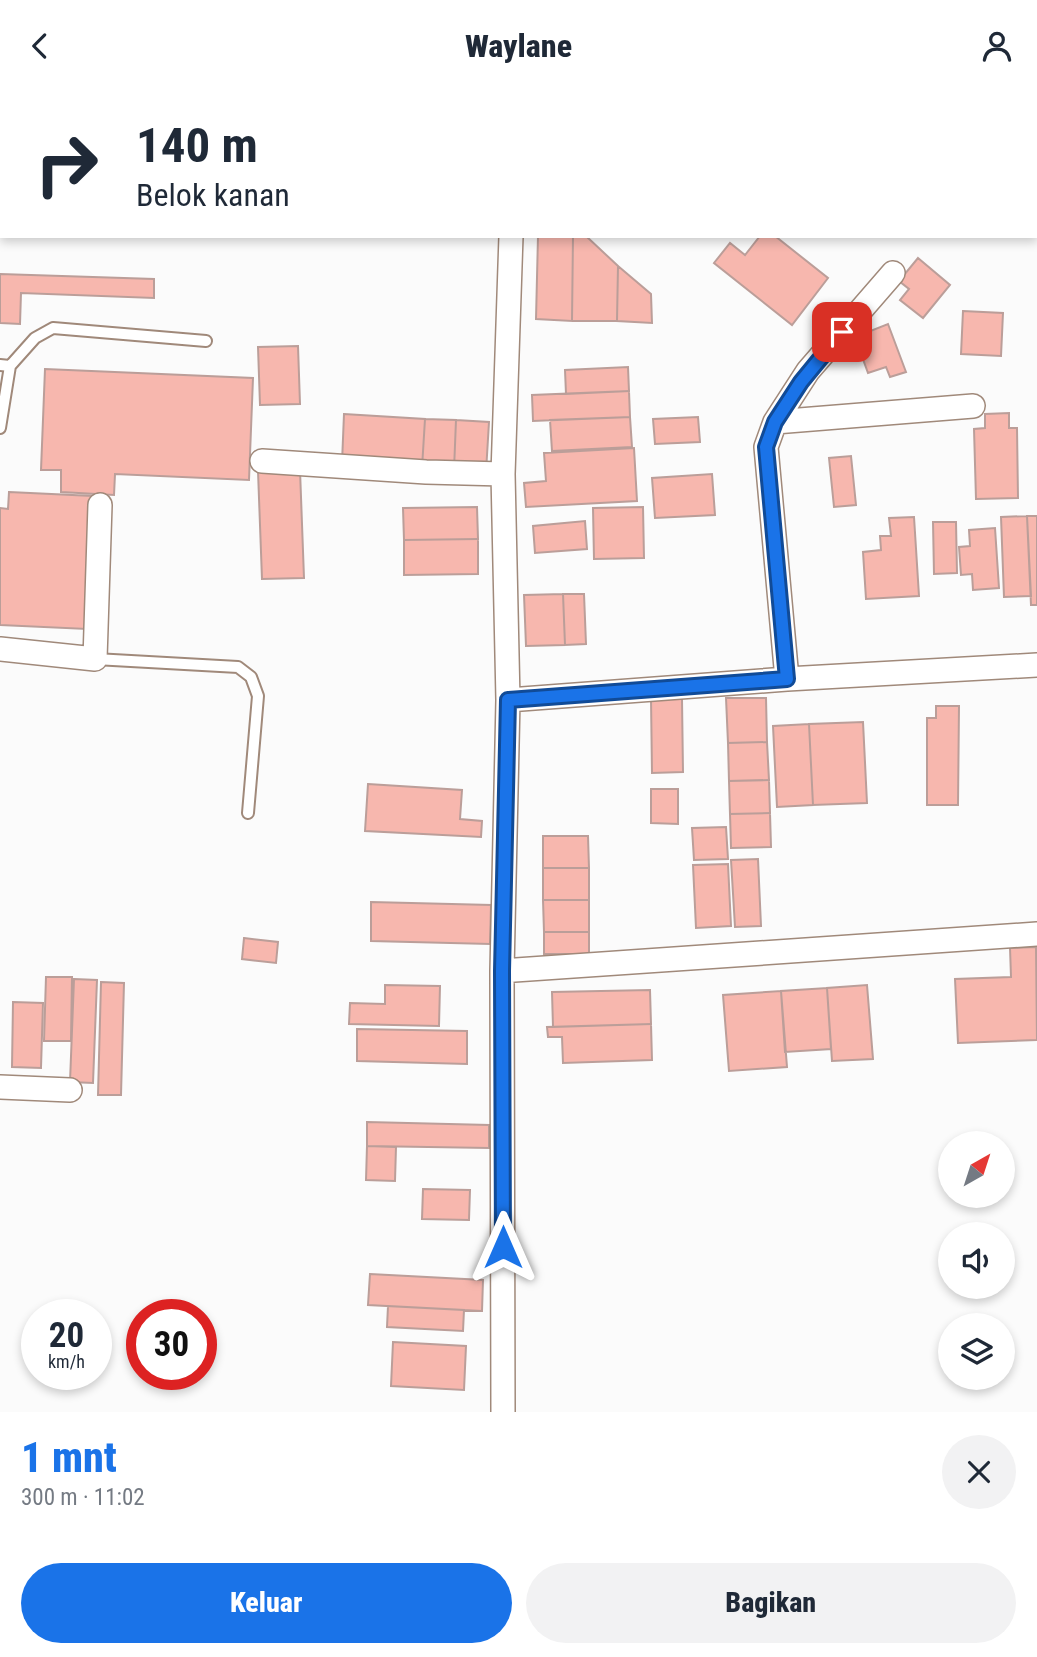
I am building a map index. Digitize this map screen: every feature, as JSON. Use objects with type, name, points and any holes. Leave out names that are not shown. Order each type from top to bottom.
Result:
[{"type":"street","points":[[503,1412],[502,971],[508,700],[503,474],[511,238]]},
{"type":"street","points":[[787,679],[766,447],[775,422],[808,371],[893,273]]},
{"type":"street","points":[[775,422],[973,407]]},
{"type":"street","points":[[262,460],[426,472],[503,474]]},
{"type":"street","points":[[0,649],[94,659],[100,505]]},
{"type":"street","points":[[508,700],[787,679],[1037,665]]},
{"type":"street","points":[[502,971],[1037,934]]},
{"type":"street","points":[[0,1087],[70,1090]]},
{"type":"lane","points":[[0,428],[5,366],[35,338],[53,328],[206,341]]},
{"type":"lane","points":[[94,659],[238,667],[251,677],[258,696],[248,813]]},
{"type":"building","points":[[538,238],[573,238],[572,321],[536,319]]},
{"type":"building","points":[[573,238],[588,238],[618,266],[617,321],[572,321]]},
{"type":"building","points":[[758,238],[778,238],[828,278],[792,325],[714,263],[730,243],[745,255]]},
{"type":"building","points":[[918,258],[950,285],[923,318],[900,300],[909,289],[899,281]]},
{"type":"building","points":[[618,266],[651,294],[652,323],[617,321]]},
{"type":"building","points":[[0,274],[154,279],[154,298],[21,293],[20,324],[0,323]]},
{"type":"building","points":[[963,311],[1003,313],[1001,356],[961,354]]},
{"type":"building","points":[[888,324],[906,372],[890,377],[886,367],[868,373],[855,337]]},
{"type":"building","points":[[298,346],[300,404],[260,405],[258,347]]},
{"type":"building","points":[[628,367],[629,391],[566,394],[565,370]]},
{"type":"building","points":[[45,369],[253,378],[249,480],[115,474],[114,495],[61,492],[61,470],[41,470]]},
{"type":"building","points":[[629,391],[630,417],[533,421],[532,395]]},
{"type":"building","points":[[1009,413],[1009,428],[1017,428],[1018,498],[976,499],[974,429],[985,428],[985,414]]},
{"type":"building","points":[[344,414],[425,419],[422,468],[342,463]]},
{"type":"building","points":[[630,417],[632,447],[552,451],[550,420]]},
{"type":"building","points":[[698,417],[700,442],[655,444],[653,419]]},
{"type":"building","points":[[425,419],[456,420],[454,470],[422,468]]},
{"type":"building","points":[[456,420],[489,422],[486,472],[454,470]]},
{"type":"building","points":[[634,448],[637,501],[526,507],[524,483],[546,481],[544,453]]},
{"type":"building","points":[[851,456],[856,505],[834,507],[829,458]]},
{"type":"building","points":[[300,470],[304,578],[262,579],[258,471]]},
{"type":"building","points":[[712,474],[715,515],[655,518],[652,478]]},
{"type":"building","points":[[9,492],[93,496],[87,629],[0,625],[0,508],[8,509]]},
{"type":"building","points":[[477,507],[478,539],[404,540],[403,508]]},
{"type":"building","points":[[643,507],[644,558],[594,559],[593,508]]},
{"type":"building","points":[[1027,516],[1031,596],[1004,597],[1001,517]]},
{"type":"building","points":[[1027,516],[1037,516],[1037,605],[1031,605]]},
{"type":"building","points":[[914,517],[919,596],[866,599],[863,552],[881,550],[880,536],[891,536],[889,518]]},
{"type":"building","points":[[585,521],[587,549],[535,553],[533,526]]},
{"type":"building","points":[[933,522],[956,522],[957,573],[934,574]]},
{"type":"building","points":[[995,528],[999,588],[973,590],[972,574],[961,575],[959,547],[970,546],[969,530]]},
{"type":"building","points":[[478,539],[478,574],[404,575],[404,540]]},
{"type":"building","points":[[563,594],[565,645],[526,646],[524,595]]},
{"type":"building","points":[[563,594],[584,594],[586,644],[565,645]]},
{"type":"building","points":[[726,698],[766,698],[767,742],[728,743]]},
{"type":"building","points":[[651,699],[682,699],[683,772],[652,773]]},
{"type":"building","points":[[936,706],[959,706],[958,805],[927,805],[927,718],[936,718]]},
{"type":"building","points":[[863,722],[867,803],[813,805],[809,724]]},
{"type":"building","points":[[809,724],[813,805],[777,807],[773,726]]},
{"type":"building","points":[[767,742],[769,780],[729,781],[728,743]]},
{"type":"building","points":[[769,780],[770,813],[730,814],[729,781]]},
{"type":"building","points":[[368,784],[462,790],[460,819],[482,821],[481,837],[365,831]]},
{"type":"building","points":[[651,789],[678,789],[678,824],[651,823]]},
{"type":"building","points":[[770,813],[771,847],[731,848],[730,814]]},
{"type":"building","points":[[726,827],[728,859],[694,860],[692,828]]},
{"type":"building","points":[[543,836],[588,836],[589,868],[543,868]]},
{"type":"building","points":[[758,859],[761,926],[735,927],[731,860]]},
{"type":"building","points":[[728,864],[731,926],[696,928],[693,865]]},
{"type":"building","points":[[543,868],[589,868],[589,900],[543,900]]},
{"type":"building","points":[[543,900],[589,900],[589,932],[544,932]]},
{"type":"building","points":[[371,902],[491,905],[490,944],[371,941]]},
{"type":"building","points":[[544,932],[589,932],[589,954],[544,954]]},
{"type":"building","points":[[244,938],[278,942],[276,963],[242,959]]},
{"type":"building","points":[[1036,947],[1037,1040],[958,1043],[955,979],[1011,977],[1010,948]]},
{"type":"building","points":[[46,977],[72,977],[71,1041],[44,1041]]},
{"type":"building","points":[[74,979],[97,980],[93,1083],[70,1082]]},
{"type":"building","points":[[101,982],[124,983],[121,1095],[98,1095]]},
{"type":"building","points":[[385,985],[440,986],[439,1026],[349,1024],[350,1003],[385,1004]]},
{"type":"building","points":[[867,985],[873,1059],[832,1061],[827,988]]},
{"type":"building","points":[[827,988],[831,1049],[785,1052],[781,991]]},
{"type":"building","points":[[650,990],[651,1024],[553,1027],[552,992]]},
{"type":"building","points":[[781,991],[787,1067],[729,1071],[723,995]]},
{"type":"building","points":[[13,1002],[43,1003],[41,1068],[12,1067]]},
{"type":"building","points":[[651,1024],[652,1060],[563,1063],[562,1037],[548,1037],[547,1027]]},
{"type":"building","points":[[357,1029],[467,1031],[467,1064],[357,1061]]},
{"type":"building","points":[[367,1122],[489,1125],[489,1148],[367,1146]]},
{"type":"building","points":[[367,1146],[396,1147],[395,1181],[366,1180]]},
{"type":"building","points":[[423,1189],[470,1190],[469,1220],[422,1219]]},
{"type":"building","points":[[370,1274],[483,1280],[482,1311],[368,1305]]},
{"type":"building","points":[[388,1306],[464,1310],[463,1331],[387,1327]]},
{"type":"building","points":[[393,1342],[466,1346],[464,1390],[391,1386]]},
{"type":"route","points":[[503,1247],[502,971],[508,700],[787,679],[766,447],[775,422],[808,371],[842,332]]}]
